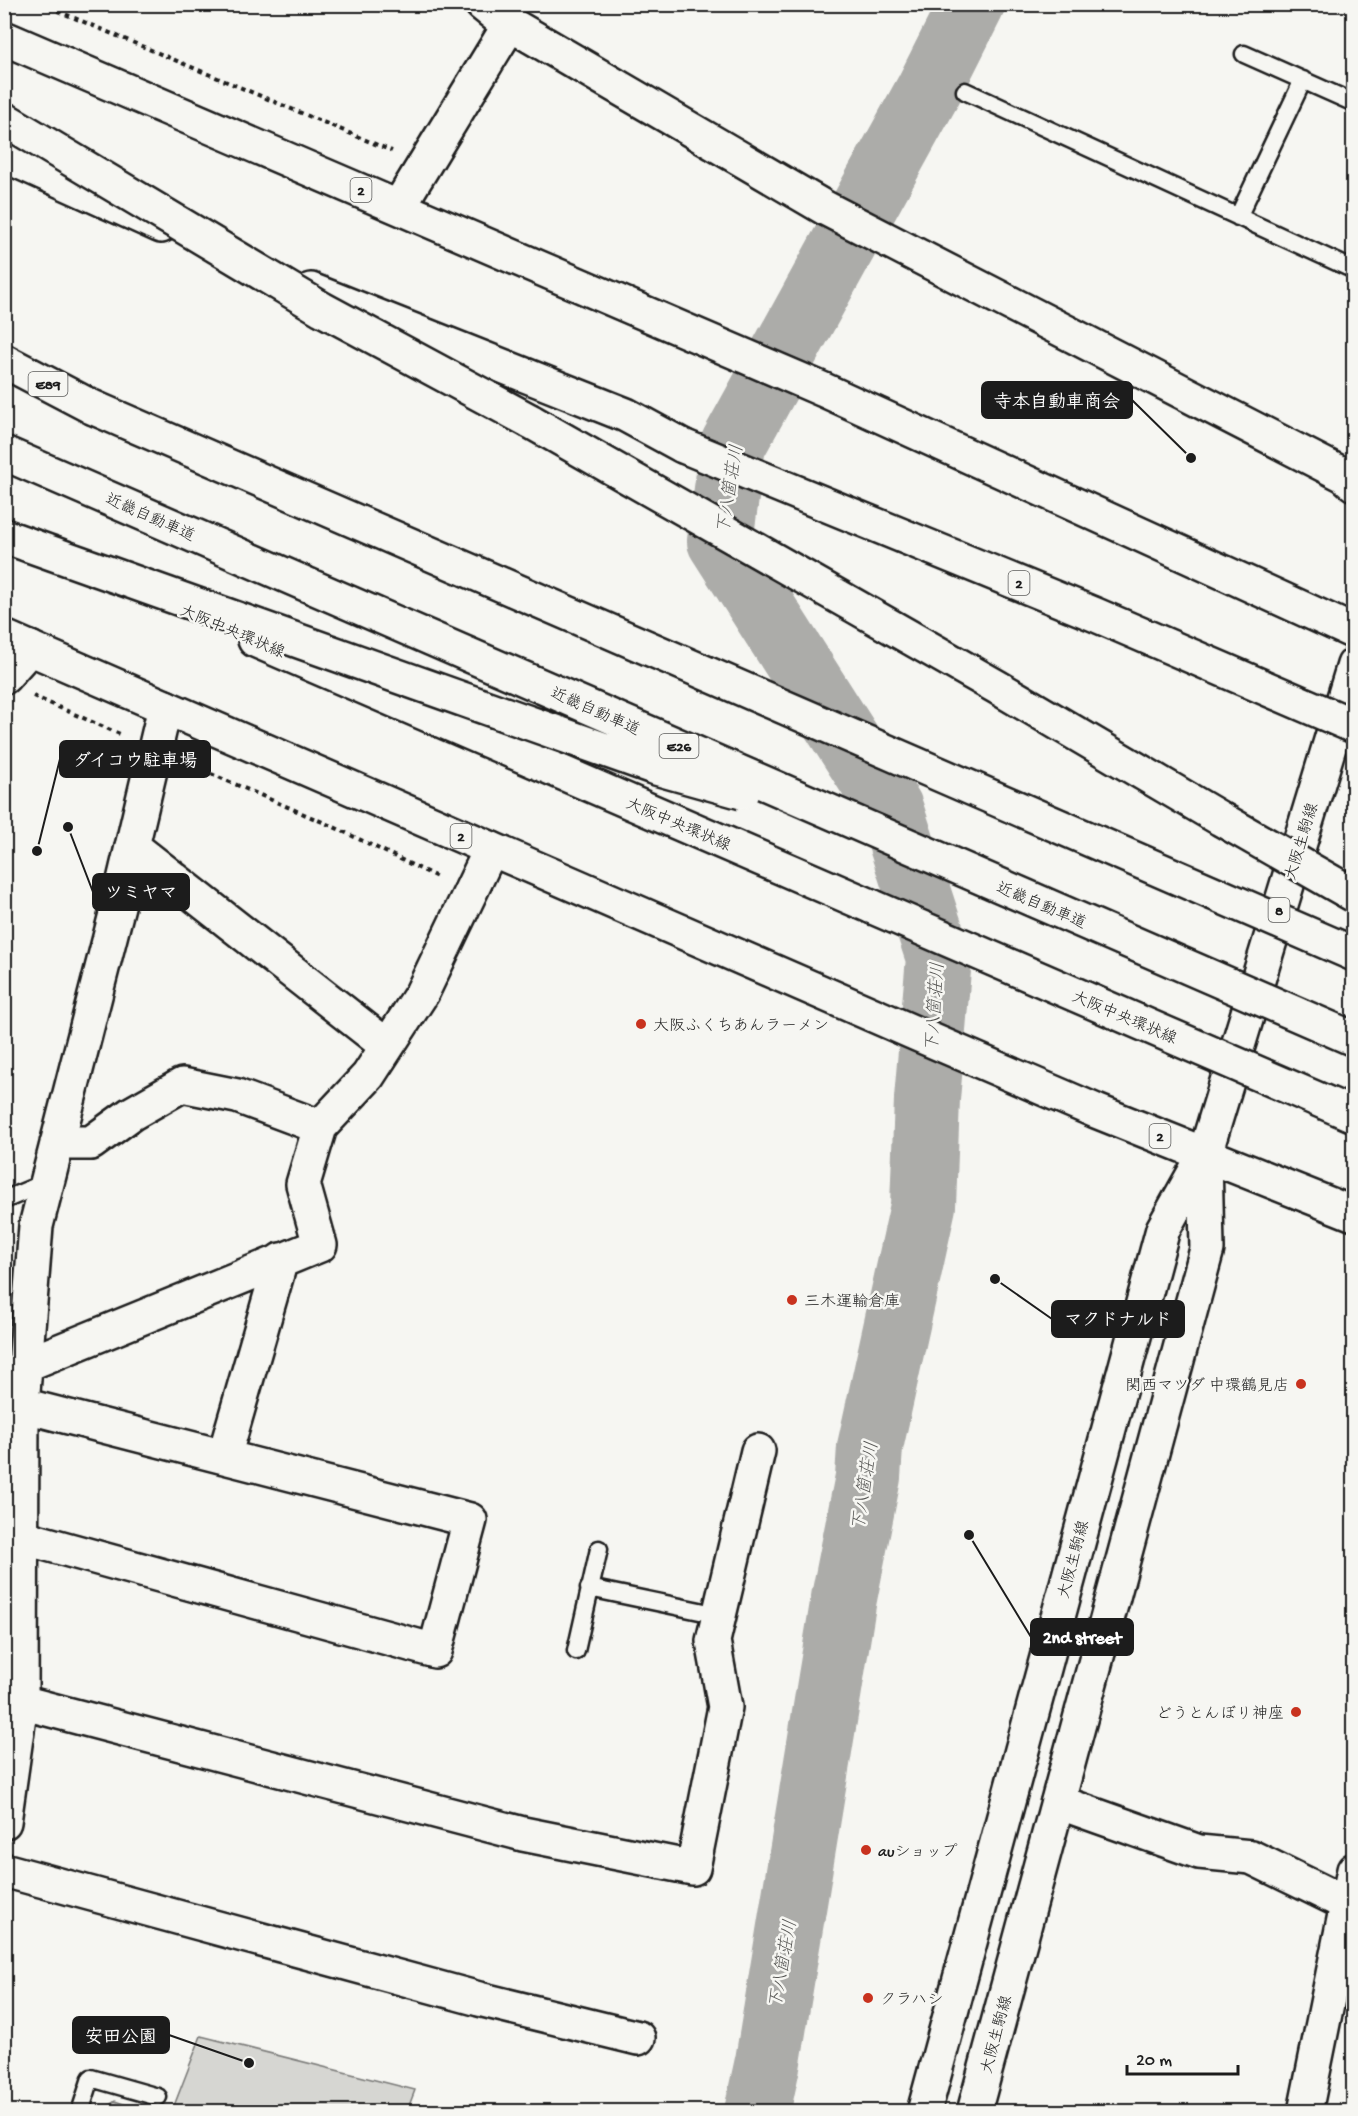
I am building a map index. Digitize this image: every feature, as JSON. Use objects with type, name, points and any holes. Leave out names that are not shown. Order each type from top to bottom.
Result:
[{"type":"main road","points":[[399,206],[424,164],[499,12],[825,208],[894,241],[1344,475],[1353,484]]},
{"type":"main road","name":"2","points":[[4,38],[824,390],[1353,632]]},
{"type":"main road","points":[[4,110],[183,236]]},
{"type":"main road","points":[[4,119],[322,309],[540,426],[1353,895]]},
{"type":"main road","name":"2","points":[[4,155],[261,270],[626,415],[683,446],[1096,615],[1353,726]]},
{"type":"main road","name":"E89","points":[[4,361],[92,407]]},
{"type":"main road","points":[[4,372],[92,407],[1353,954]]},
{"type":"main road","name":"近畿自動車道","points":[[4,453],[1353,1039]]},
{"type":"main road","name":"大阪中央環状線","points":[[4,532],[1353,1115]]},
{"type":"main road","points":[[4,536],[656,768],[862,826]]},
{"type":"main road","points":[[15,685],[17,643]]},
{"type":"main road","name":"2","points":[[17,643],[917,1034],[1353,1215]]},
{"type":"main road","name":"大阪生駒線","points":[[924,2112],[1163,1229],[1205,1154],[1353,665]]},
{"type":"main road","points":[[5,1813],[21,1702],[16,1544],[22,1405],[36,1226],[165,707]]},
{"type":"main road","points":[[132,846],[387,1046]]},
{"type":"main road","points":[[25,1365],[320,1245],[303,1184],[320,1127],[368,1076],[422,993],[471,894],[490,849]]},
{"type":"main road","points":[[57,1143],[91,1143],[131,1114],[182,1085],[237,1096],[320,1127]]},
{"type":"main road","name":"大阪生駒線","points":[[974,2112],[1207,1249],[1205,1154]]},
{"type":"main road","points":[[224,1457],[281,1260]]},
{"type":"main road","points":[[16,1544],[435,1651],[470,1520],[22,1405]]},
{"type":"main road","points":[[21,1702],[523,1834],[693,1868],[725,1707],[713,1641],[758,1451]]},
{"type":"main road","points":[[1058,1802],[1199,1852],[1251,1857],[1347,1904]]},
{"type":"main road","points":[[4,1870],[479,1999],[638,2038]]},
{"type":"main road","points":[[1305,2112],[1353,1870]]},
{"type":"lane","points":[[1244,54],[1353,103]]},
{"type":"lane","points":[[1238,217],[1303,80]]},
{"type":"lane","points":[[965,91],[1353,270]]},
{"type":"lane","points":[[4,1200],[47,1182]]},
{"type":"lane","points":[[576,1652],[599,1548]]},
{"type":"lane","points":[[589,1588],[719,1615]]},
{"type":"lane","points":[[80,2112],[90,2078],[158,2097]]},
{"type":"path","points":[[41,4],[424,164]]},
{"type":"path","points":[[15,685],[154,750],[334,826],[471,894]]},
{"type":"shaded area","points":[[201,2036],[415,2090],[407,2111],[172,2111]]},
{"type":"shaded area","points":[[115,2101],[144,2111],[101,2111]]},
{"type":"waterway","name":"下八箇荘川","points":[[757,2112],[768,2061],[844,1598],[868,1477],[870,1447],[923,1206],[927,1099],[939,958],[890,808],[720,541],[733,445],[928,91],[972,4]]},
{"type":"place","name":"寺本自動車商会","points":[[1191,458]]},
{"type":"place","name":"ツミヤマ","points":[[68,827]]},
{"type":"place","name":"ダイコウ駐車場","points":[[37,851]]},
{"type":"place","name":"大阪ふくちあんラーメン","points":[[641,1024]]},
{"type":"place","name":"マクドナルド","points":[[995,1279]]},
{"type":"place","name":"三木運輸倉庫","points":[[792,1300]]},
{"type":"place","name":"関西マツダ 中環鶴見店","points":[[1301,1384]]},
{"type":"place","name":"2nd street","points":[[969,1535]]},
{"type":"place","name":"どうとんぼり神座","points":[[1296,1712]]},
{"type":"place","name":"auショップ","points":[[866,1850]]},
{"type":"place","name":"クラハシ","points":[[868,1998]]},
{"type":"place","name":"安田公園","points":[[249,2063]]}]
